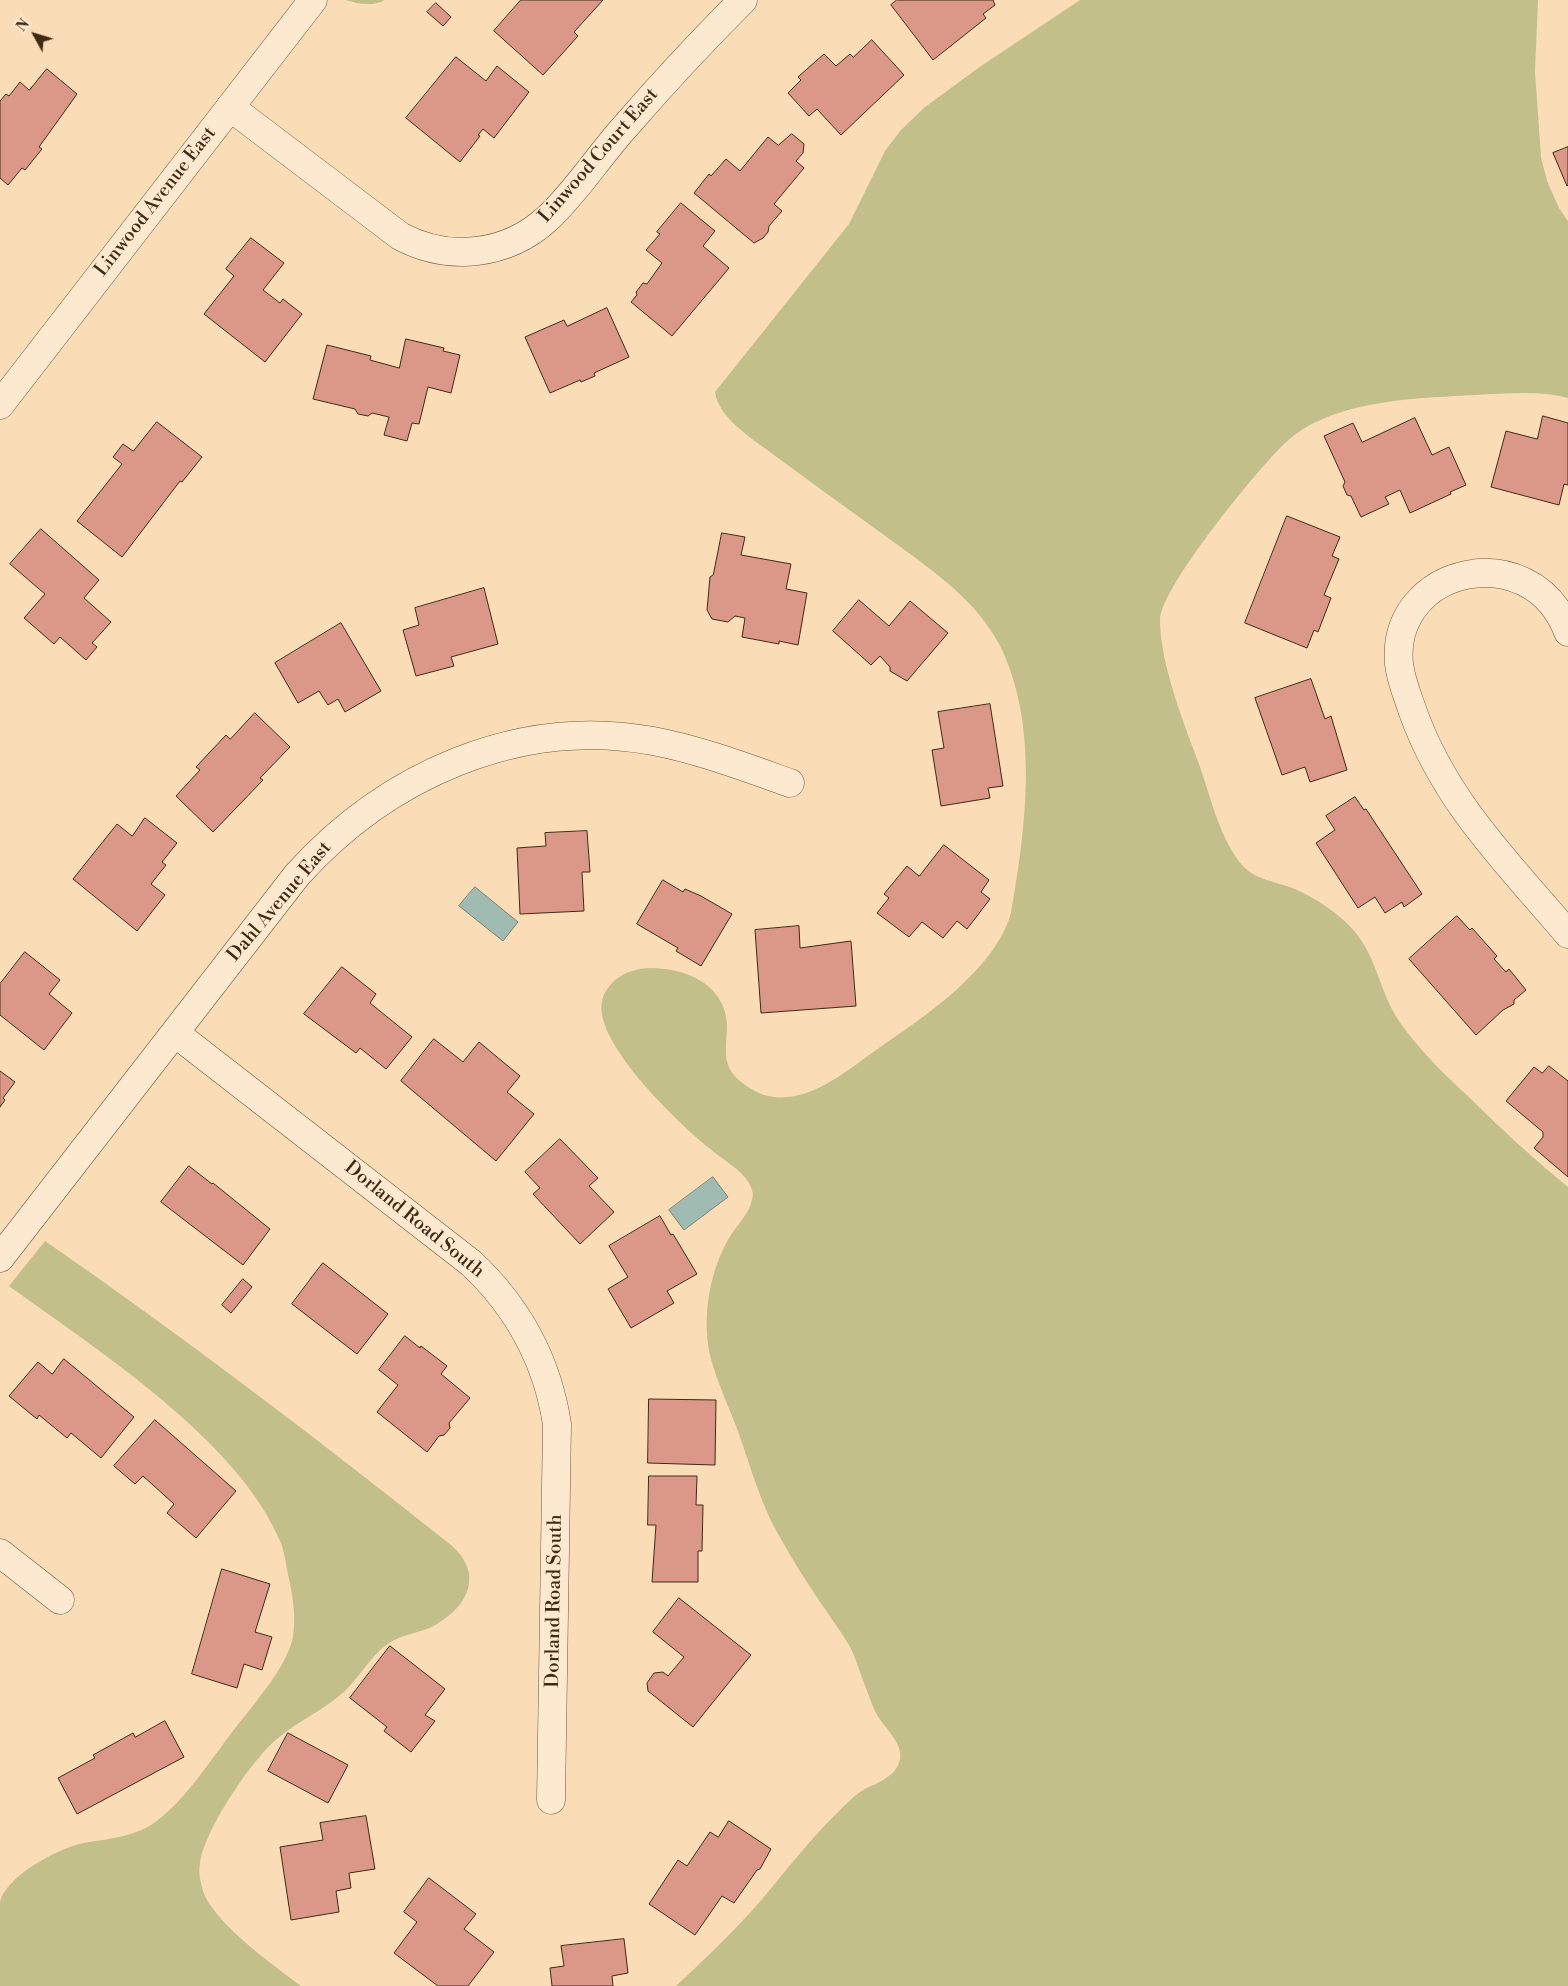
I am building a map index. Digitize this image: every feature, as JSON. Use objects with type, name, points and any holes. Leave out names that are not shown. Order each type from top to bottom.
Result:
[{"type":"street","name":"Linwood Avenue East","points":[[0,405],[314,0]]},
{"type":"street","name":"Linwood Court East","points":[[230,107],[400,236],[421,246],[443,252],[480,252],[519,239],[550,217],[629,122],[743,0]]},
{"type":"street","points":[[1568,632],[1553,605],[1533,587],[1509,575],[1478,572],[1453,579],[1435,588],[1423,599],[1408,620],[1402,637],[1399,657],[1402,677],[1416,722],[1447,786],[1476,827],[1568,934]]},
{"type":"street","name":"Dahl Avenue East","points":[[0,1258],[287,887],[329,841],[384,798],[444,766],[489,751],[562,737],[611,737],[652,741],[697,752],[790,783]]},
{"type":"street","name":"Dorland Road South","points":[[175,1033],[471,1263],[504,1298],[524,1326],[533,1344],[552,1392],[557,1424],[551,1800]]},
{"type":"street","points":[[0,1553],[60,1600]]},
{"type":"shaded area","points":[[345,0],[385,0],[370,4],[360,4]]},
{"type":"shaded area","points":[[1080,0],[1538,0],[1535,71],[1541,157],[1547,181],[1559,208],[1568,221],[1568,398],[1522,393],[1414,399],[1354,408],[1316,422],[1296,434],[1279,449],[1205,539],[1174,586],[1164,605],[1160,620],[1164,655],[1174,693],[1217,818],[1236,857],[1244,867],[1255,875],[1295,889],[1311,897],[1349,925],[1362,942],[1374,964],[1387,999],[1399,1021],[1415,1042],[1494,1122],[1568,1187],[1568,1986],[676,1986],[748,1915],[808,1844],[852,1798],[884,1780],[894,1771],[898,1766],[900,1753],[896,1741],[875,1710],[850,1647],[783,1543],[766,1510],[711,1359],[708,1344],[707,1313],[712,1281],[722,1251],[750,1205],[753,1196],[751,1187],[741,1173],[695,1136],[640,1080],[611,1038],[603,1018],[602,1001],[606,991],[613,982],[622,975],[632,971],[654,968],[686,974],[704,983],[718,996],[726,1014],[727,1063],[734,1076],[741,1082],[761,1094],[779,1097],[809,1092],[824,1085],[935,1008],[974,973],[990,954],[1003,934],[1011,913],[1025,811],[1026,776],[1025,740],[1020,706],[1011,673],[998,642],[987,625],[959,594],[927,566],[736,426],[722,410],[715,392],[849,224],[885,151],[901,130],[925,107],[981,66]]},
{"type":"shaded area","points":[[45,1241],[200,1352],[351,1467],[451,1545],[467,1566],[468,1588],[458,1607],[432,1627],[396,1639],[384,1647],[372,1658],[345,1691],[285,1733],[267,1749],[255,1762],[231,1796],[203,1849],[199,1867],[200,1880],[205,1896],[212,1907],[234,1932],[276,1968],[301,1986],[0,1986],[0,1903],[11,1883],[34,1865],[61,1850],[84,1843],[120,1837],[138,1831],[154,1823],[166,1813],[188,1791],[261,1696],[290,1648],[294,1630],[293,1600],[282,1545],[260,1504],[232,1467],[199,1433],[161,1399],[82,1338],[9,1286]]},
{"type":"water","points":[[475,887],[518,922],[503,941],[459,906]]},
{"type":"water","points":[[713,1177],[728,1197],[684,1230],[669,1210]]},
{"type":"building","points":[[521,0],[603,0],[574,32],[578,36],[543,75],[494,31]]},
{"type":"building","points":[[897,0],[993,0],[995,5],[983,14],[986,18],[933,60],[891,5]]},
{"type":"building","points":[[436,3],[451,17],[443,26],[427,12]]},
{"type":"building","points":[[872,40],[904,75],[841,135],[817,109],[809,116],[788,93],[801,80],[798,77],[824,54],[836,66],[850,54],[853,57]]},
{"type":"building","points":[[456,57],[486,81],[497,66],[529,92],[494,138],[483,129],[478,135],[480,136],[460,162],[406,118]]},
{"type":"building","points":[[47,69],[77,94],[39,147],[42,149],[25,170],[22,168],[8,185],[0,178],[0,101],[6,94],[9,96],[20,82],[29,90]]},
{"type":"building","points":[[792,134],[804,144],[803,153],[796,161],[804,168],[774,204],[782,211],[769,226],[768,232],[763,238],[754,243],[694,193],[709,174],[711,176],[726,159],[740,171],[768,137],[778,145]]},
{"type":"building","points":[[1568,147],[1568,185],[1567,186],[1553,153]]},
{"type":"building","points":[[681,203],[715,231],[703,246],[729,268],[672,336],[631,302],[643,283],[647,284],[662,263],[646,250],[660,234],[657,232]]},
{"type":"building","points":[[251,238],[284,263],[263,290],[280,303],[283,299],[302,314],[265,362],[204,314],[234,276],[226,269]]},
{"type":"building","points":[[607,308],[629,357],[594,373],[595,376],[581,382],[580,380],[550,393],[525,337],[564,320],[567,326]]},
{"type":"building","points":[[406,339],[444,348],[443,351],[460,355],[451,393],[428,387],[419,424],[412,423],[407,441],[384,435],[389,417],[372,413],[368,416],[358,414],[355,409],[313,399],[327,345],[371,356],[370,360],[399,368]]},
{"type":"building","points":[[1543,416],[1568,423],[1568,485],[1564,484],[1559,505],[1491,487],[1506,431],[1537,439]]},
{"type":"building","points":[[1415,418],[1432,455],[1449,447],[1466,485],[1410,513],[1400,490],[1385,497],[1389,504],[1361,517],[1351,496],[1347,495],[1343,486],[1345,482],[1324,436],[1353,423],[1362,442]]},
{"type":"building","points":[[157,422],[202,457],[182,482],[180,481],[122,557],[77,521],[122,464],[113,457],[123,444],[133,451]]},
{"type":"building","points":[[1287,516],[1340,537],[1332,556],[1339,559],[1324,595],[1331,598],[1318,632],[1314,630],[1307,648],[1245,623]]},
{"type":"building","points":[[41,529],[99,580],[84,598],[111,622],[92,643],[97,647],[86,660],[60,637],[54,644],[24,618],[45,594],[10,564]]},
{"type":"building","points":[[722,533],[745,537],[741,555],[791,564],[786,589],[807,593],[798,645],[779,641],[779,644],[742,637],[745,618],[735,616],[728,622],[712,619],[707,610],[710,577],[713,575]]},
{"type":"building","points":[[484,588],[498,644],[451,657],[454,666],[416,676],[403,630],[419,625],[415,608]]},
{"type":"building","points":[[859,600],[889,626],[910,601],[948,633],[907,681],[890,671],[890,667],[880,656],[871,665],[833,631]]},
{"type":"building","points":[[341,623],[381,691],[345,712],[338,699],[328,705],[319,691],[298,703],[275,663]]},
{"type":"building","points":[[1311,679],[1325,719],[1331,716],[1347,770],[1310,782],[1305,767],[1282,775],[1255,698]]},
{"type":"building","points":[[990,704],[1003,786],[988,788],[990,798],[941,806],[932,750],[944,748],[938,712]]},
{"type":"building","points":[[255,713],[290,747],[260,778],[263,780],[213,832],[176,796],[200,770],[196,767],[226,735],[230,739]]},
{"type":"building","points":[[1355,797],[1364,810],[1366,809],[1422,894],[1404,907],[1402,902],[1385,913],[1375,897],[1358,908],[1316,843],[1335,830],[1326,816]]},
{"type":"building","points":[[145,818],[177,843],[162,862],[166,865],[151,884],[165,895],[137,931],[73,879],[117,824],[132,836]]},
{"type":"building","points":[[587,831],[590,872],[582,872],[584,911],[520,914],[517,848],[546,846],[545,833]]},
{"type":"building","points":[[944,845],[989,880],[981,892],[990,899],[967,929],[957,921],[943,938],[922,922],[909,937],[877,913],[889,898],[884,894],[907,866],[919,876]]},
{"type":"building","points":[[663,880],[683,892],[685,889],[701,896],[732,914],[701,966],[676,951],[678,948],[637,924]]},
{"type":"building","points":[[1457,916],[1470,930],[1472,928],[1497,956],[1494,959],[1506,972],[1509,969],[1526,990],[1514,1000],[1514,1004],[1503,1010],[1476,1035],[1409,959]]},
{"type":"building","points":[[799,926],[800,948],[851,941],[856,1006],[761,1013],[755,930]]},
{"type":"building","points":[[25,952],[60,980],[49,994],[72,1013],[44,1050],[0,1015],[0,984]]},
{"type":"building","points":[[342,967],[376,994],[370,1003],[412,1037],[386,1069],[360,1048],[356,1053],[304,1014]]},
{"type":"building","points":[[434,1039],[463,1062],[479,1042],[520,1076],[507,1092],[534,1114],[496,1161],[401,1081]]},
{"type":"building","points":[[1549,1066],[1568,1081],[1568,1177],[1534,1148],[1543,1137],[1543,1132],[1506,1101],[1534,1067],[1542,1073]]},
{"type":"building","points":[[0,1071],[15,1082],[3,1098],[5,1100],[0,1107]]},
{"type":"building","points":[[560,1139],[598,1178],[589,1186],[614,1212],[580,1244],[533,1194],[540,1188],[525,1172]]},
{"type":"building","points":[[189,1166],[270,1229],[243,1265],[161,1202]]},
{"type":"building","points":[[660,1216],[697,1274],[667,1291],[674,1303],[631,1328],[608,1289],[628,1277],[609,1246]]},
{"type":"building","points":[[323,1263],[388,1314],[357,1354],[292,1304]]},
{"type":"building","points":[[243,1279],[252,1287],[231,1313],[222,1305]]},
{"type":"building","points":[[405,1336],[447,1366],[441,1374],[470,1398],[449,1423],[450,1428],[444,1435],[439,1436],[427,1452],[377,1412],[398,1385],[379,1370]]},
{"type":"building","points":[[64,1359],[134,1417],[101,1458],[71,1433],[67,1438],[39,1415],[37,1419],[9,1396],[38,1362],[52,1374]]},
{"type":"building","points":[[649,1399],[716,1400],[715,1465],[648,1463]]},
{"type":"building","points":[[155,1420],[236,1491],[196,1538],[167,1513],[174,1504],[143,1476],[135,1484],[114,1466]]},
{"type":"building","points":[[649,1476],[697,1476],[696,1505],[703,1505],[702,1551],[698,1551],[698,1582],[652,1582],[656,1525],[648,1525]]},
{"type":"building","points":[[222,1569],[270,1584],[255,1632],[272,1637],[262,1670],[244,1664],[237,1688],[192,1674]]},
{"type":"building","points":[[679,1598],[751,1655],[693,1727],[648,1691],[647,1683],[654,1673],[663,1672],[668,1676],[684,1657],[653,1632]]},
{"type":"building","points":[[390,1646],[445,1689],[425,1715],[435,1721],[411,1752],[384,1731],[387,1727],[350,1698]]},
{"type":"building","points":[[165,1721],[184,1757],[77,1814],[58,1778],[95,1758],[93,1755],[133,1733],[135,1737]]},
{"type":"building","points":[[288,1733],[348,1765],[328,1803],[268,1771]]},
{"type":"building","points":[[366,1816],[375,1869],[349,1873],[351,1888],[336,1891],[339,1912],[291,1920],[280,1847],[323,1840],[320,1823]]},
{"type":"building","points":[[729,1821],[771,1849],[760,1869],[757,1870],[734,1903],[722,1896],[695,1935],[649,1904],[678,1860],[687,1866],[710,1832],[718,1837]]},
{"type":"building","points":[[429,1878],[476,1914],[464,1929],[494,1952],[468,1986],[438,1986],[394,1953],[417,1922],[404,1912]]},
{"type":"building","points":[[624,1939],[628,1973],[612,1976],[613,1986],[552,1986],[550,1968],[564,1966],[561,1946]]}]
